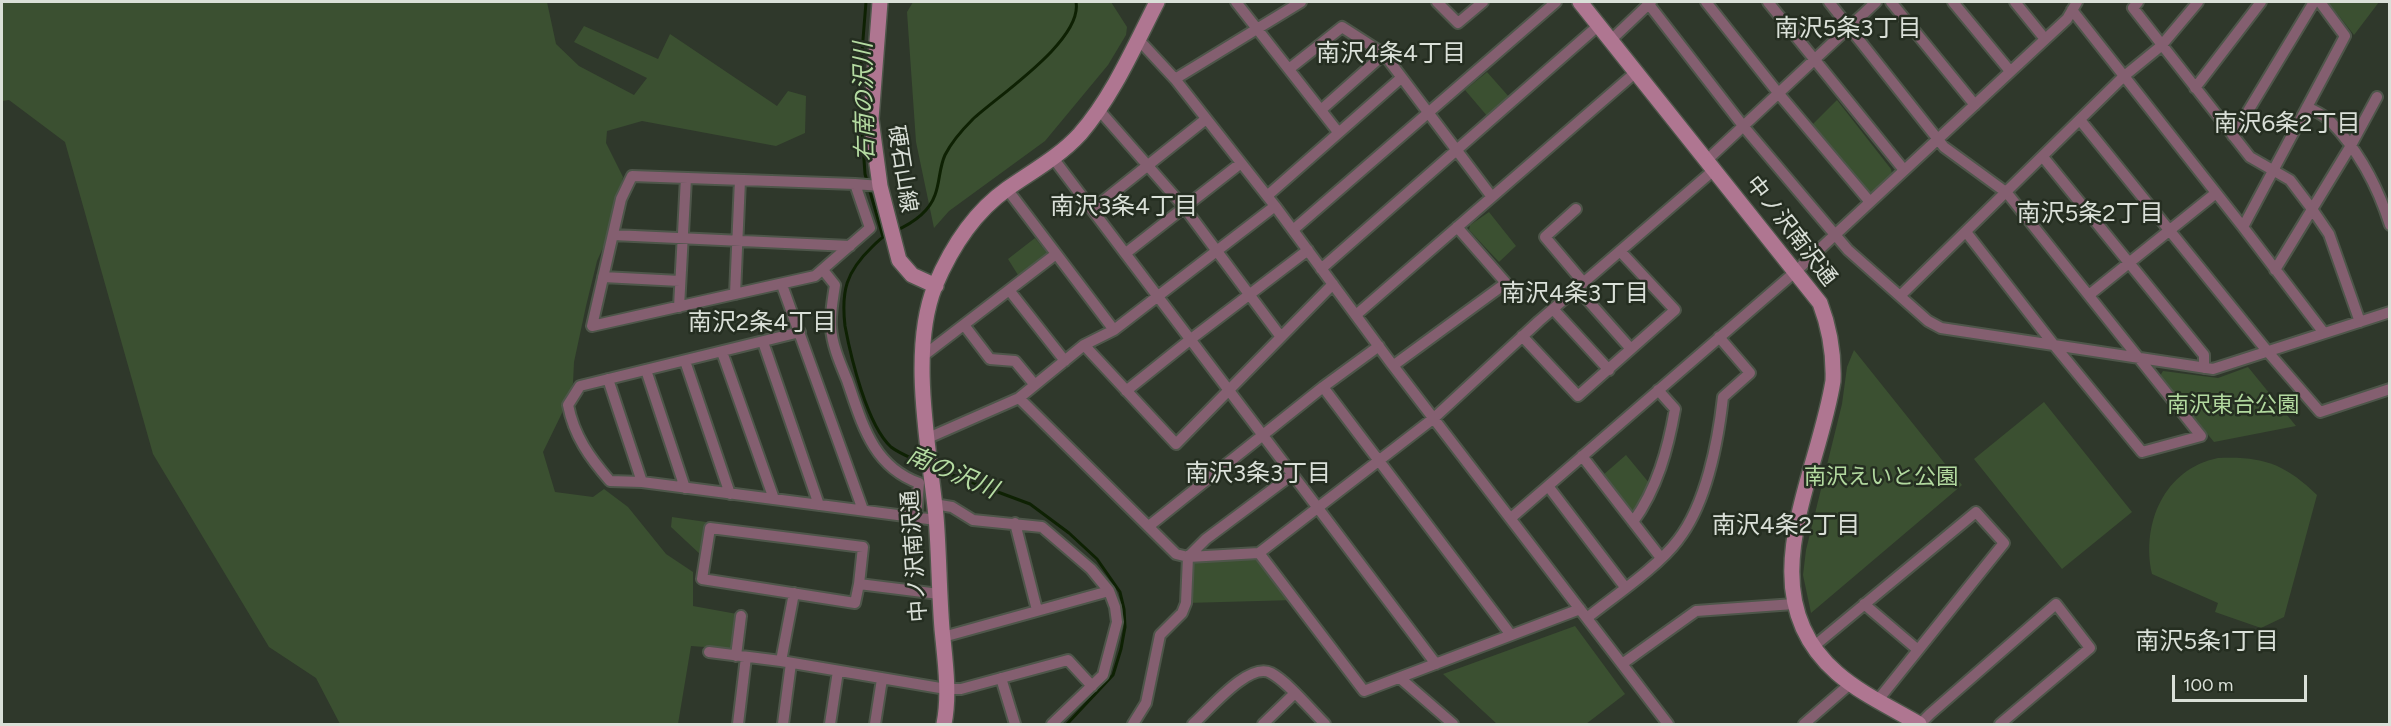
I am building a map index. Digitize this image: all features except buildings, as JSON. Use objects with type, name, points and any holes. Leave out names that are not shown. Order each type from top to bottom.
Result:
[{"type":"street","name":"硬石山線","points":[[880,2],[871,119],[880,186],[899,260],[912,275],[936,286]]},
{"type":"street","name":"中ノ沢南沢通","points":[[944,724],[946,689],[923,356],[923,338],[936,286],[951,252],[971,223],[1007,189],[1053,158],[1078,136],[1099,110],[1157,2]]},
{"type":"street","points":[[1236,2],[1338,132]]},
{"type":"street","points":[[1175,79],[1301,2]]},
{"type":"street","points":[[1437,2],[1458,23],[1483,2]]},
{"type":"street","points":[[1293,230],[1556,2]]},
{"type":"street","name":"中ノ沢南沢通","points":[[1580,2],[1820,303],[1829,327],[1834,367],[1829,405],[1793,544],[1790,578],[1794,604],[1802,626],[1813,646],[1827,664],[1850,684],[1919,724]]},
{"type":"street","points":[[1611,40],[1649,2],[1744,127],[1848,250],[1928,321],[1941,328],[2140,359],[2220,368],[2390,312]]},
{"type":"street","points":[[1706,2],[1779,94],[1870,202]]},
{"type":"street","points":[[1768,2],[1904,170]]},
{"type":"street","points":[[1829,2],[1944,147],[2007,193],[2201,436],[2142,452],[2054,345],[1966,232]]},
{"type":"street","points":[[1019,398],[1176,554],[1188,557],[1259,553],[1380,462],[1434,418],[1522,336],[1620,251],[1711,164],[1744,127],[1876,2]]},
{"type":"street","points":[[1891,2],[1975,105]]},
{"type":"street","points":[[1953,2],[2010,72]]},
{"type":"street","points":[[2014,2],[2045,39]]},
{"type":"street","points":[[2138,2],[2133,8],[2250,157],[2290,180],[2329,234],[2360,322]]},
{"type":"street","points":[[1900,296],[2123,77],[2162,46],[2198,2]]},
{"type":"street","points":[[2195,88],[2261,2]]},
{"type":"street","points":[[2233,136],[2314,2]]},
{"type":"street","points":[[2243,227],[2345,36],[2320,2]]},
{"type":"street","points":[[1511,518],[1795,272],[2067,19],[2074,6],[2123,77],[2324,333]]},
{"type":"street","points":[[1321,269],[1599,25]]},
{"type":"street","points":[[1289,69],[1342,27],[1384,54],[1492,197]]},
{"type":"street","points":[[1138,39],[1175,79],[1275,206],[1668,724]]},
{"type":"street","points":[[1321,110],[1384,54]]},
{"type":"street","points":[[1356,315],[1636,72]]},
{"type":"street","points":[[1267,196],[1401,78]]},
{"type":"street","points":[[2275,270],[2378,97]]},
{"type":"street","points":[[2307,107],[2330,120],[2363,164],[2382,200],[2390,225]]},
{"type":"street","points":[[1099,110],[1184,207],[1281,337]]},
{"type":"street","points":[[1093,209],[1206,119]]},
{"type":"street","points":[[2080,120],[2268,352],[2320,412],[2390,389]]},
{"type":"street","points":[[2043,156],[2204,355],[2204,368]]},
{"type":"street","points":[[1053,158],[1436,664]]},
{"type":"street","points":[[1126,253],[1241,163]]},
{"type":"street","points":[[855,184],[870,228],[815,276],[592,326],[621,199],[632,176],[855,184],[880,186]]},
{"type":"street","points":[[679,307],[686,178]]},
{"type":"street","points":[[735,294],[740,180]]},
{"type":"street","points":[[1007,189],[1114,330]]},
{"type":"street","points":[[2089,295],[2169,228],[2216,193]]},
{"type":"street","points":[[928,438],[1019,398],[1084,345],[1114,330],[1275,206]]},
{"type":"street","points":[[1576,209],[1545,237],[1631,349]]},
{"type":"street","points":[[1394,365],[1506,283],[1457,227]]},
{"type":"street","points":[[613,235],[850,246]]},
{"type":"street","points":[[1126,391],[1308,250]]},
{"type":"street","points":[[1522,336],[1578,396],[1609,370],[1675,310],[1620,251]]},
{"type":"street","points":[[923,356],[1056,254]]},
{"type":"street","points":[[823,270],[836,285],[831,326],[835,347],[867,439],[887,464],[918,483],[916,517]]},
{"type":"street","points":[[603,277],[680,281]]},
{"type":"street","points":[[1084,345],[1176,444],[1333,284]]},
{"type":"street","points":[[782,285],[863,510]]},
{"type":"street","points":[[1009,290],[1065,361]]},
{"type":"street","points":[[1553,309],[1609,370]]},
{"type":"street","points":[[964,325],[990,358],[1015,361],[1035,385]]},
{"type":"street","points":[[800,332],[580,386],[568,405],[572,425],[590,457],[610,481],[642,482],[916,517],[935,506],[951,507],[973,520],[1042,527],[1090,569],[1108,591],[1115,607],[1117,622],[1103,675],[1052,724]]},
{"type":"street","points":[[1259,553],[1364,691],[1511,635],[1583,614],[1625,587],[1661,558],[1678,540],[1695,511],[1719,429],[1723,397],[1750,373],[1719,338]]},
{"type":"street","points":[[763,342],[819,505]]},
{"type":"street","points":[[1149,526],[1323,387],[1379,346]]},
{"type":"street","points":[[722,352],[774,499]]},
{"type":"street","points":[[685,361],[730,494]]},
{"type":"street","points":[[646,370],[685,488]]},
{"type":"street","points":[[608,379],[642,482]]},
{"type":"street","points":[[1323,387],[1511,635]]},
{"type":"street","points":[[1633,522],[1643,508],[1657,477],[1669,440],[1675,409],[1658,390]]},
{"type":"street","points":[[1582,456],[1661,558]]},
{"type":"street","points":[[1133,724],[1146,703],[1161,635],[1182,613],[1186,603],[1188,557],[1206,539],[1293,474]]},
{"type":"street","points":[[1548,486],[1625,587]]},
{"type":"street","points":[[1813,646],[1976,512],[2004,543],[1878,700]]},
{"type":"street","points":[[1015,523],[1037,610]]},
{"type":"street","points":[[710,528],[863,547],[859,584],[855,603],[702,579],[710,528]]},
{"type":"street","points":[[859,584],[939,594]]},
{"type":"street","points":[[943,637],[1108,591]]},
{"type":"street","points":[[783,724],[786,662],[794,593]]},
{"type":"street","points":[[1622,664],[1696,611],[1794,604]]},
{"type":"street","points":[[1864,604],[1918,650]]},
{"type":"street","points":[[1919,724],[2056,604],[2090,648],[2000,724]]},
{"type":"street","points":[[738,724],[741,616]]},
{"type":"street","points":[[710,652],[786,662],[946,689],[960,689],[1068,660],[1092,686]]},
{"type":"street","points":[[830,724],[838,671]]},
{"type":"street","points":[[1193,724],[1245,676],[1256,671],[1269,672],[1325,724]]},
{"type":"street","points":[[1001,678],[1015,724]]},
{"type":"street","points":[[1400,678],[1453,724]]},
{"type":"street","points":[[875,724],[882,679]]},
{"type":"street","points":[[1804,724],[1850,684]]},
{"type":"street","points":[[1263,724],[1294,694]]},
{"type":"green space","points":[[2,2],[547,2],[556,44],[579,66],[634,95],[647,78],[574,42],[584,26],[658,59],[670,34],[777,106],[788,91],[806,96],[805,133],[776,146],[642,121],[607,131],[606,143],[623,177],[609,234],[597,261],[586,306],[574,362],[573,383],[562,413],[543,452],[555,492],[593,497],[604,489],[628,507],[666,554],[693,572],[693,606],[737,614],[732,649],[691,646],[678,724],[340,724],[316,678],[269,647],[153,454],[65,142],[9,100],[2,101]]},
{"type":"green space","points":[[913,2],[1111,2],[1127,27],[1126,35],[1108,65],[1045,141],[949,211],[934,228],[916,142],[907,12]]},
{"type":"green space","points":[[2328,2],[2379,2],[2354,35]]},
{"type":"green space","points":[[1487,72],[1510,98],[1488,117],[1465,90]]},
{"type":"green space","points":[[1837,100],[1891,169],[1892,174],[1872,194],[1866,192],[1812,125]]},
{"type":"green space","points":[[1489,212],[1516,246],[1499,262],[1469,230],[1470,225]]},
{"type":"green space","points":[[1035,238],[1047,253],[1045,257],[1018,275],[1008,259]]},
{"type":"green space","name":"南沢えいと公園","points":[[1854,350],[1962,485],[1811,613],[1803,575],[1806,550],[1842,404],[1847,367]]},
{"type":"green space","name":"南沢東台公園","points":[[2248,367],[2296,426],[2214,442],[2160,376],[2163,371],[2218,378]]},
{"type":"green space","points":[[2044,402],[2132,512],[2062,569],[1974,459]]},
{"type":"green space","points":[[1626,455],[1650,484],[1632,514],[1603,475]]},
{"type":"green space","points":[[2218,458],[2248,459],[2272,464],[2294,476],[2317,495],[2284,617],[2261,628],[2215,612],[2218,603],[2152,574],[2149,555],[2150,536],[2161,501],[2170,486],[2183,474],[2199,464]]},
{"type":"green space","points":[[672,517],[706,522],[701,555],[671,527]]},
{"type":"green space","points":[[1259,553],[1295,600],[1186,603],[1188,557]]},
{"type":"green space","points":[[1575,626],[1625,694],[1586,724],[1497,724],[1443,674]]},
{"type":"waterway","name":"右南の沢川","points":[[866,2],[859,89],[865,174],[883,237]]},
{"type":"waterway","name":"南の沢川","points":[[895,231],[913,221],[928,207],[937,190],[945,155],[961,132],[973,119],[1037,66],[1067,33],[1075,17],[1076,2]]},
{"type":"waterway","name":"南の沢川","points":[[886,235],[863,256],[851,274],[845,292],[845,326],[861,390],[882,437],[891,447],[924,464]]},
{"type":"waterway","name":"南の沢川","points":[[936,469],[1030,504],[1069,533],[1097,559],[1120,592],[1125,627],[1113,675],[1067,724]]},
{"type":"district","name":"南沢5条3丁目","points":[[1848,29]]},
{"type":"district","name":"南沢4条4丁目","points":[[1391,54]]},
{"type":"district","name":"南沢6条2丁目","points":[[2287,124]]},
{"type":"district","name":"南沢3条4丁目","points":[[1124,207]]},
{"type":"district","name":"南沢5条2丁目","points":[[2090,214]]},
{"type":"district","name":"南沢4条3丁目","points":[[1575,294]]},
{"type":"district","name":"南沢2条4丁目","points":[[762,323]]},
{"type":"district","name":"南沢3条3丁目","points":[[1258,474]]},
{"type":"district","name":"南沢4条2丁目","points":[[1786,526]]},
{"type":"district","name":"南沢5条1丁目","points":[[2207,642]]}]
